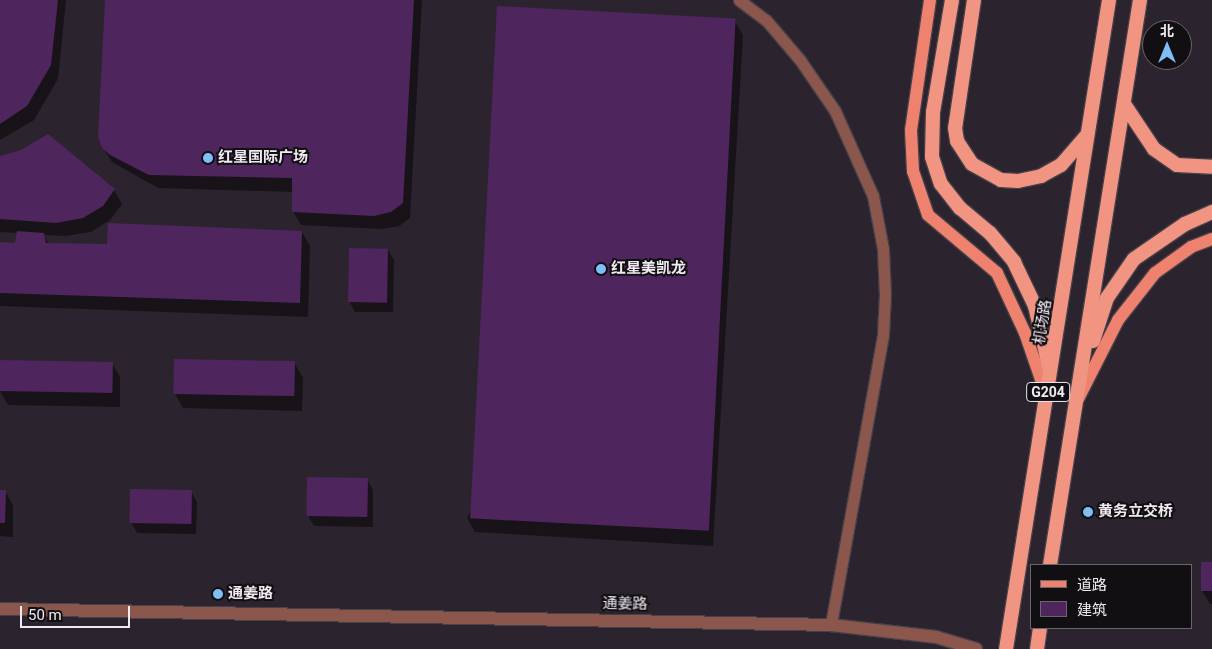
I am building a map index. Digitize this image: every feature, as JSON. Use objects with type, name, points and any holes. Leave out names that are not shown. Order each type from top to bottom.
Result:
[{"type":"highway","points":[[952,0],[933,112],[932,157],[941,184],[960,208],[990,233],[1014,262],[1035,306],[1051,374]]},
{"type":"highway","points":[[974,0],[955,128],[957,141],[972,164],[1001,180],[1026,180],[1062,165],[1087,135]]},
{"type":"highway","name":"机场路","points":[[1006,649],[1109,0]]},
{"type":"highway","name":"G204","points":[[1050,564],[1140,0]]},
{"type":"highway","points":[[1124,104],[1154,149],[1177,166],[1212,167]]},
{"type":"highway","points":[[1080,377],[1107,298],[1134,259],[1185,224],[1212,212]]},
{"type":"highway","points":[[1037,649],[1040,629]]},
{"type":"main road","points":[[930,0],[911,130],[913,171],[928,214],[997,273],[1024,332],[1047,398]]},
{"type":"main road","points":[[1076,403],[1118,320],[1155,273],[1191,247],[1212,239]]},
{"type":"street","points":[[739,0],[766,20],[794,54],[835,111],[873,196],[883,249],[886,294],[882,336],[831,625]]},
{"type":"street","name":"通姜路","points":[[0,609],[831,625],[936,637],[976,649]]},
{"type":"building","points":[[0,0],[58,0],[51,65],[27,106],[0,124]]},
{"type":"building","points":[[105,0],[414,0],[403,203],[391,212],[374,216],[292,212],[292,178],[149,175],[110,155],[102,148],[98,137]]},
{"type":"building","name":"红星美凯龙","points":[[497,6],[736,19],[709,531],[470,518]]},
{"type":"building","points":[[48,134],[115,189],[103,206],[83,218],[56,223],[0,219],[0,156],[21,150]]},
{"type":"building","points":[[108,223],[302,231],[300,303],[0,293],[0,242],[15,243],[17,231],[44,233],[46,243],[107,244]]},
{"type":"building","points":[[349,248],[388,249],[387,303],[348,302]]},
{"type":"building","points":[[174,359],[295,361],[294,396],[173,394]]},
{"type":"building","points":[[0,360],[113,362],[112,393],[0,391]]},
{"type":"building","points":[[307,477],[368,478],[367,517],[306,516]]},
{"type":"building","points":[[130,489],[192,490],[191,524],[129,523]]},
{"type":"building","points":[[0,490],[6,490],[5,523],[0,523]]},
{"type":"building","points":[[1201,562],[1212,562],[1212,591],[1201,591]]},
{"type":"place","name":"红星国际广场","points":[[208,158]]},
{"type":"place","name":"红星美凯龙","points":[[601,269]]},
{"type":"place","name":"黄务立交桥","points":[[1088,512]]},
{"type":"place","name":"通姜路","points":[[218,594]]}]
